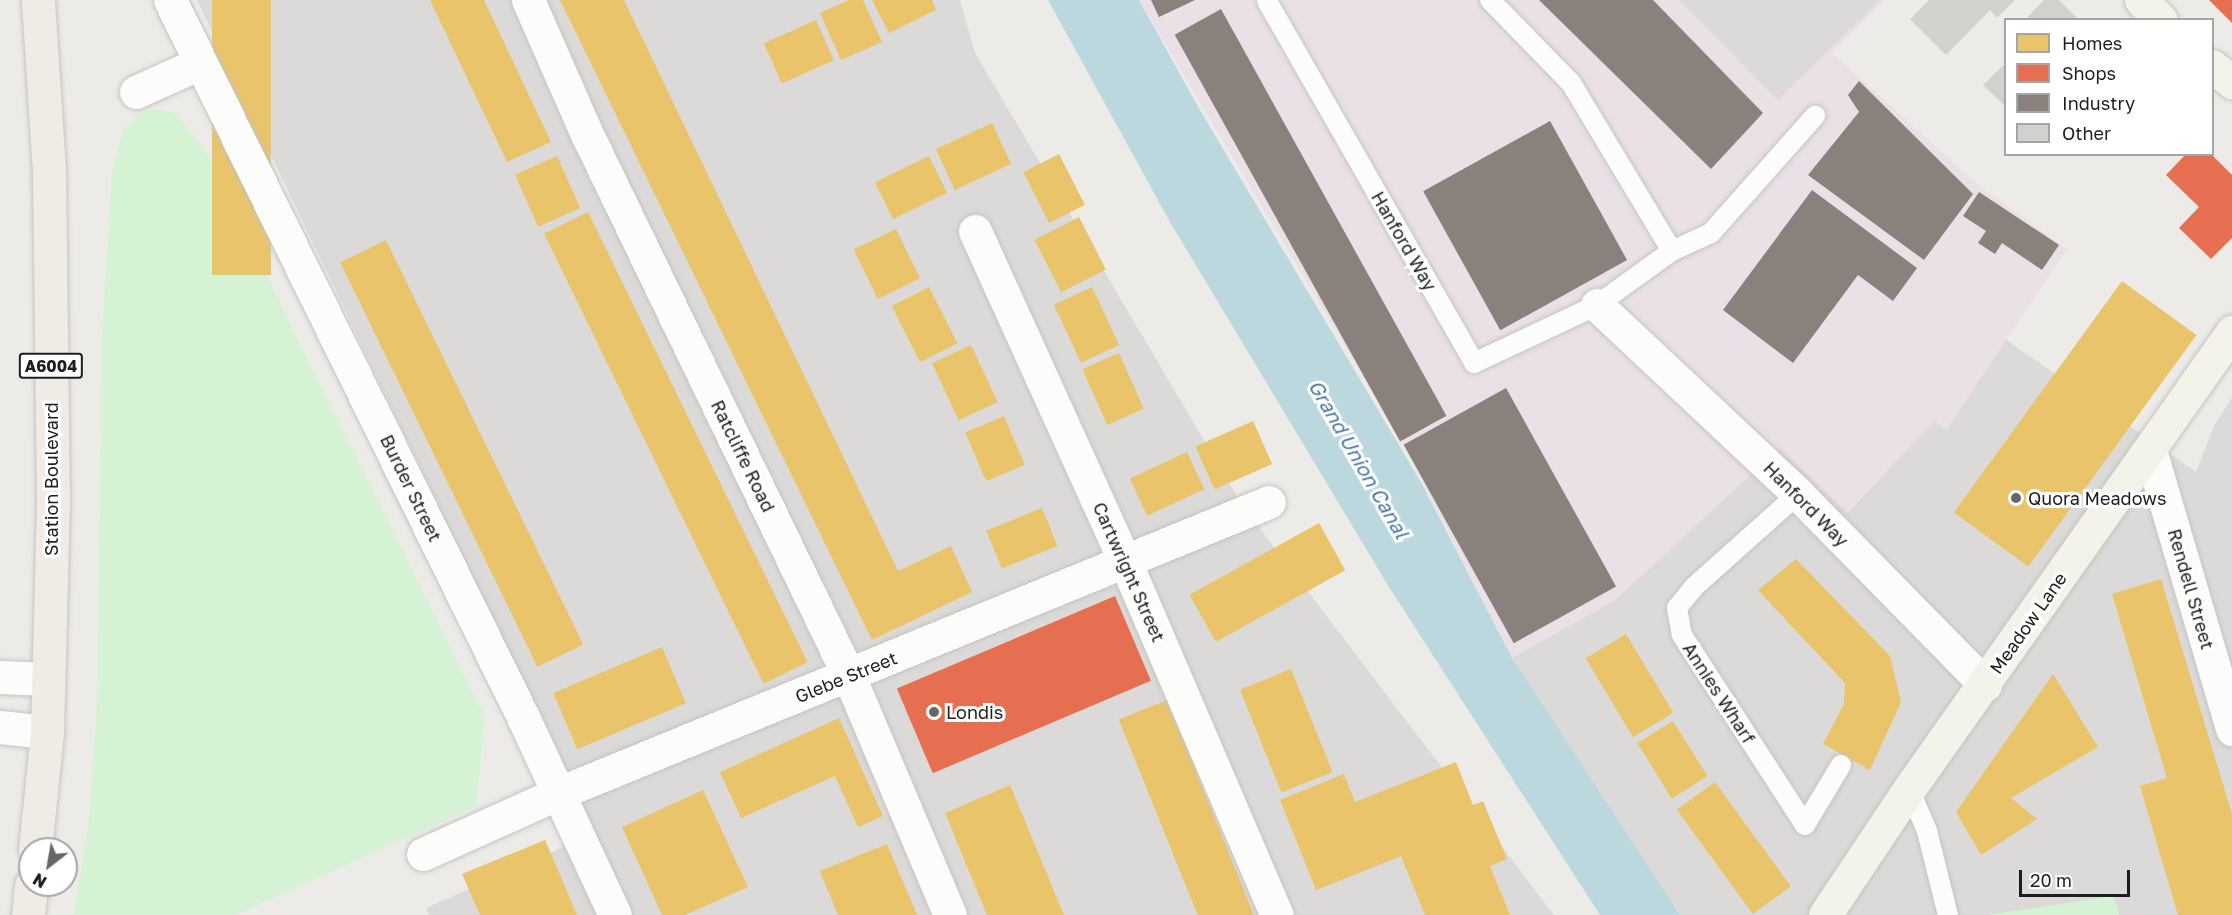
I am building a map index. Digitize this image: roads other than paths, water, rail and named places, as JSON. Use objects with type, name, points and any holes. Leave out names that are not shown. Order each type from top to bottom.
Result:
[{"type":"main road","name":"Station Boulevard","points":[[36,837],[47,732],[53,499],[49,171],[38,0]]},
{"type":"main road","points":[[28,915],[30,897]]},
{"type":"street","name":"Burder Street","points":[[170,0],[559,793],[615,915]]},
{"type":"street","name":"Ratcliffe Road","points":[[528,0],[585,130],[849,676],[950,915]]},
{"type":"street","points":[[2141,0],[2159,18]]},
{"type":"street","points":[[136,92],[200,63]]},
{"type":"street","points":[[2214,68],[2232,82]]},
{"type":"street","name":"Cartwright Street","points":[[975,231],[1125,561],[1277,915]]},
{"type":"street","name":"Hanford Way","points":[[1597,306],[1798,494],[1985,684]]},
{"type":"street","name":"Meadow Lane","points":[[1826,915],[1909,789],[2232,332]]},
{"type":"street","name":"Rendell Street","points":[[2150,450],[2232,729]]},
{"type":"street","name":"Glebe Street","points":[[423,854],[559,793],[1269,502]]},
{"type":"street","points":[[0,677],[48,679]]},
{"type":"street","points":[[0,728],[47,732]]},
{"type":"lane","points":[[1490,0],[1570,83],[1672,251]]},
{"type":"lane","name":"Hanford Way","points":[[1266,1],[1474,363],[1597,306],[1672,251],[1711,233],[1815,116]]},
{"type":"lane","name":"Annies Wharf","points":[[1798,494],[1694,587],[1677,608],[1682,635],[1805,825],[1841,765]]},
{"type":"lane","points":[[1909,789],[1927,831],[1948,915]]},
{"type":"water","name":"Grand Union Canal","points":[[1048,0],[1139,0],[1197,105],[1422,484],[1512,658],[1680,915],[1600,915],[1389,587],[1170,222]]},
{"type":"place","name":"Quora Meadows","points":[[2016,498]]},
{"type":"place","name":"Londis","points":[[934,712]]}]
